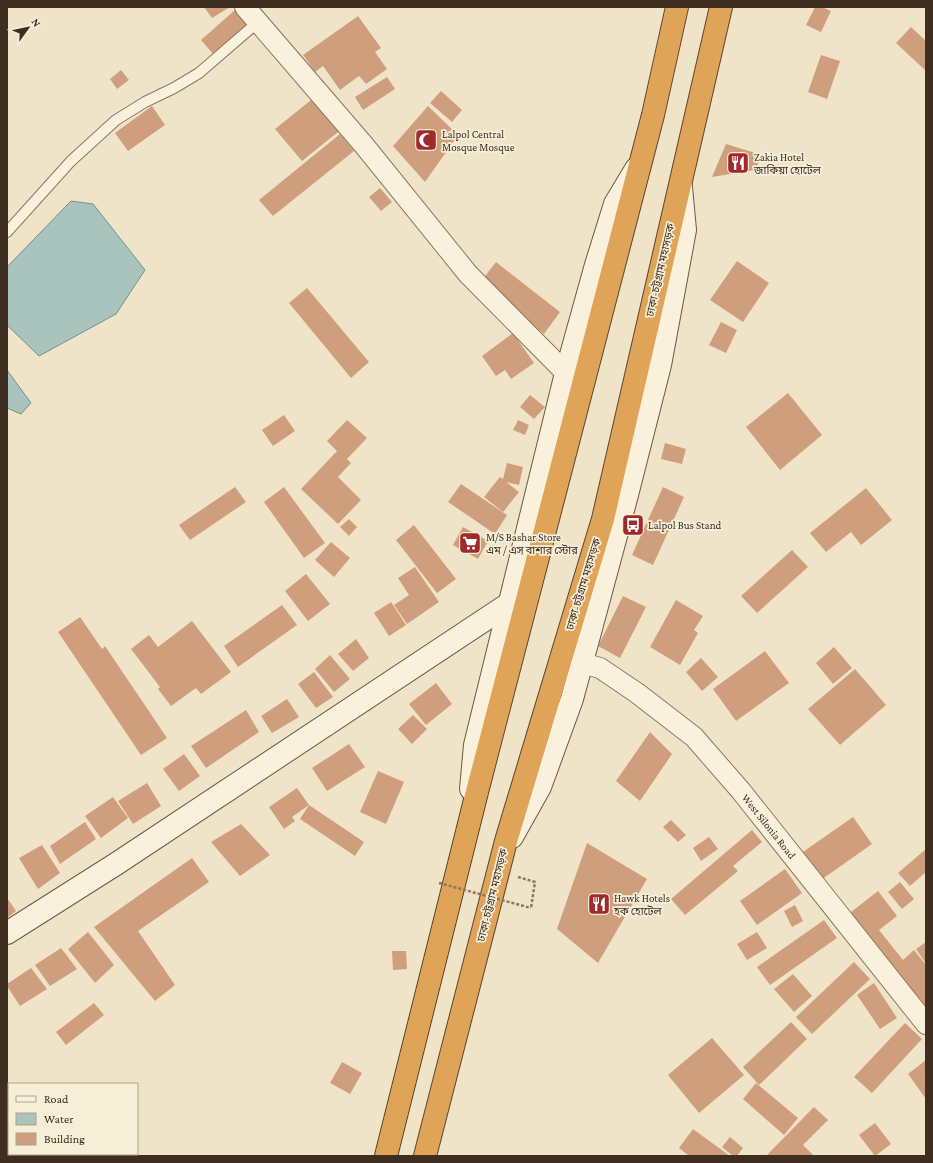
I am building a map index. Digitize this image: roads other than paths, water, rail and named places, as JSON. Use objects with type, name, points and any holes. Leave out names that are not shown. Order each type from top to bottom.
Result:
[{"type":"highway","points":[[386,1156],[466,836],[653,115],[677,7]]},
{"type":"highway","name":"ঢাকা-চট্টগ্রাম মহাসড়ক","points":[[425,1156],[500,862],[603,519],[721,7]]},
{"type":"main road","points":[[466,836],[475,745],[566,373],[596,265],[615,204],[640,161]]},
{"type":"main road","points":[[500,862],[540,786],[572,699],[627,495],[660,365],[686,230],[680,182]]},
{"type":"main road","points":[[7,933],[116,864],[510,603]]},
{"type":"main road","points":[[448,644],[462,639],[472,638],[482,642],[489,650],[494,664]]},
{"type":"street","points":[[245,7],[363,144],[468,274],[566,373]]},
{"type":"street","name":"West Silonia Road","points":[[582,663],[600,668],[694,737],[741,791],[926,1024]]},
{"type":"lane","points":[[7,232],[71,161],[116,120],[199,73],[258,22]]},
{"type":"water","points":[[71,201],[93,204],[145,270],[116,314],[39,356],[7,325],[7,267]]},
{"type":"water","points":[[7,370],[31,403],[21,414],[7,408]]},
{"type":"place","name":"Lalpol Central Mosque Mosque","points":[[426,140]]},
{"type":"place","name":"Zakia Hotel জাকিয়া হোটেল","points":[[738,163]]},
{"type":"place","name":"Lalpol Bus Stand","points":[[633,525]]},
{"type":"place","name":"M/S Bashar Store এম / এস বাশার স্টোর","points":[[470,543]]},
{"type":"place","name":"Hawk Hotels হক হোটেল","points":[[599,904]]}]
